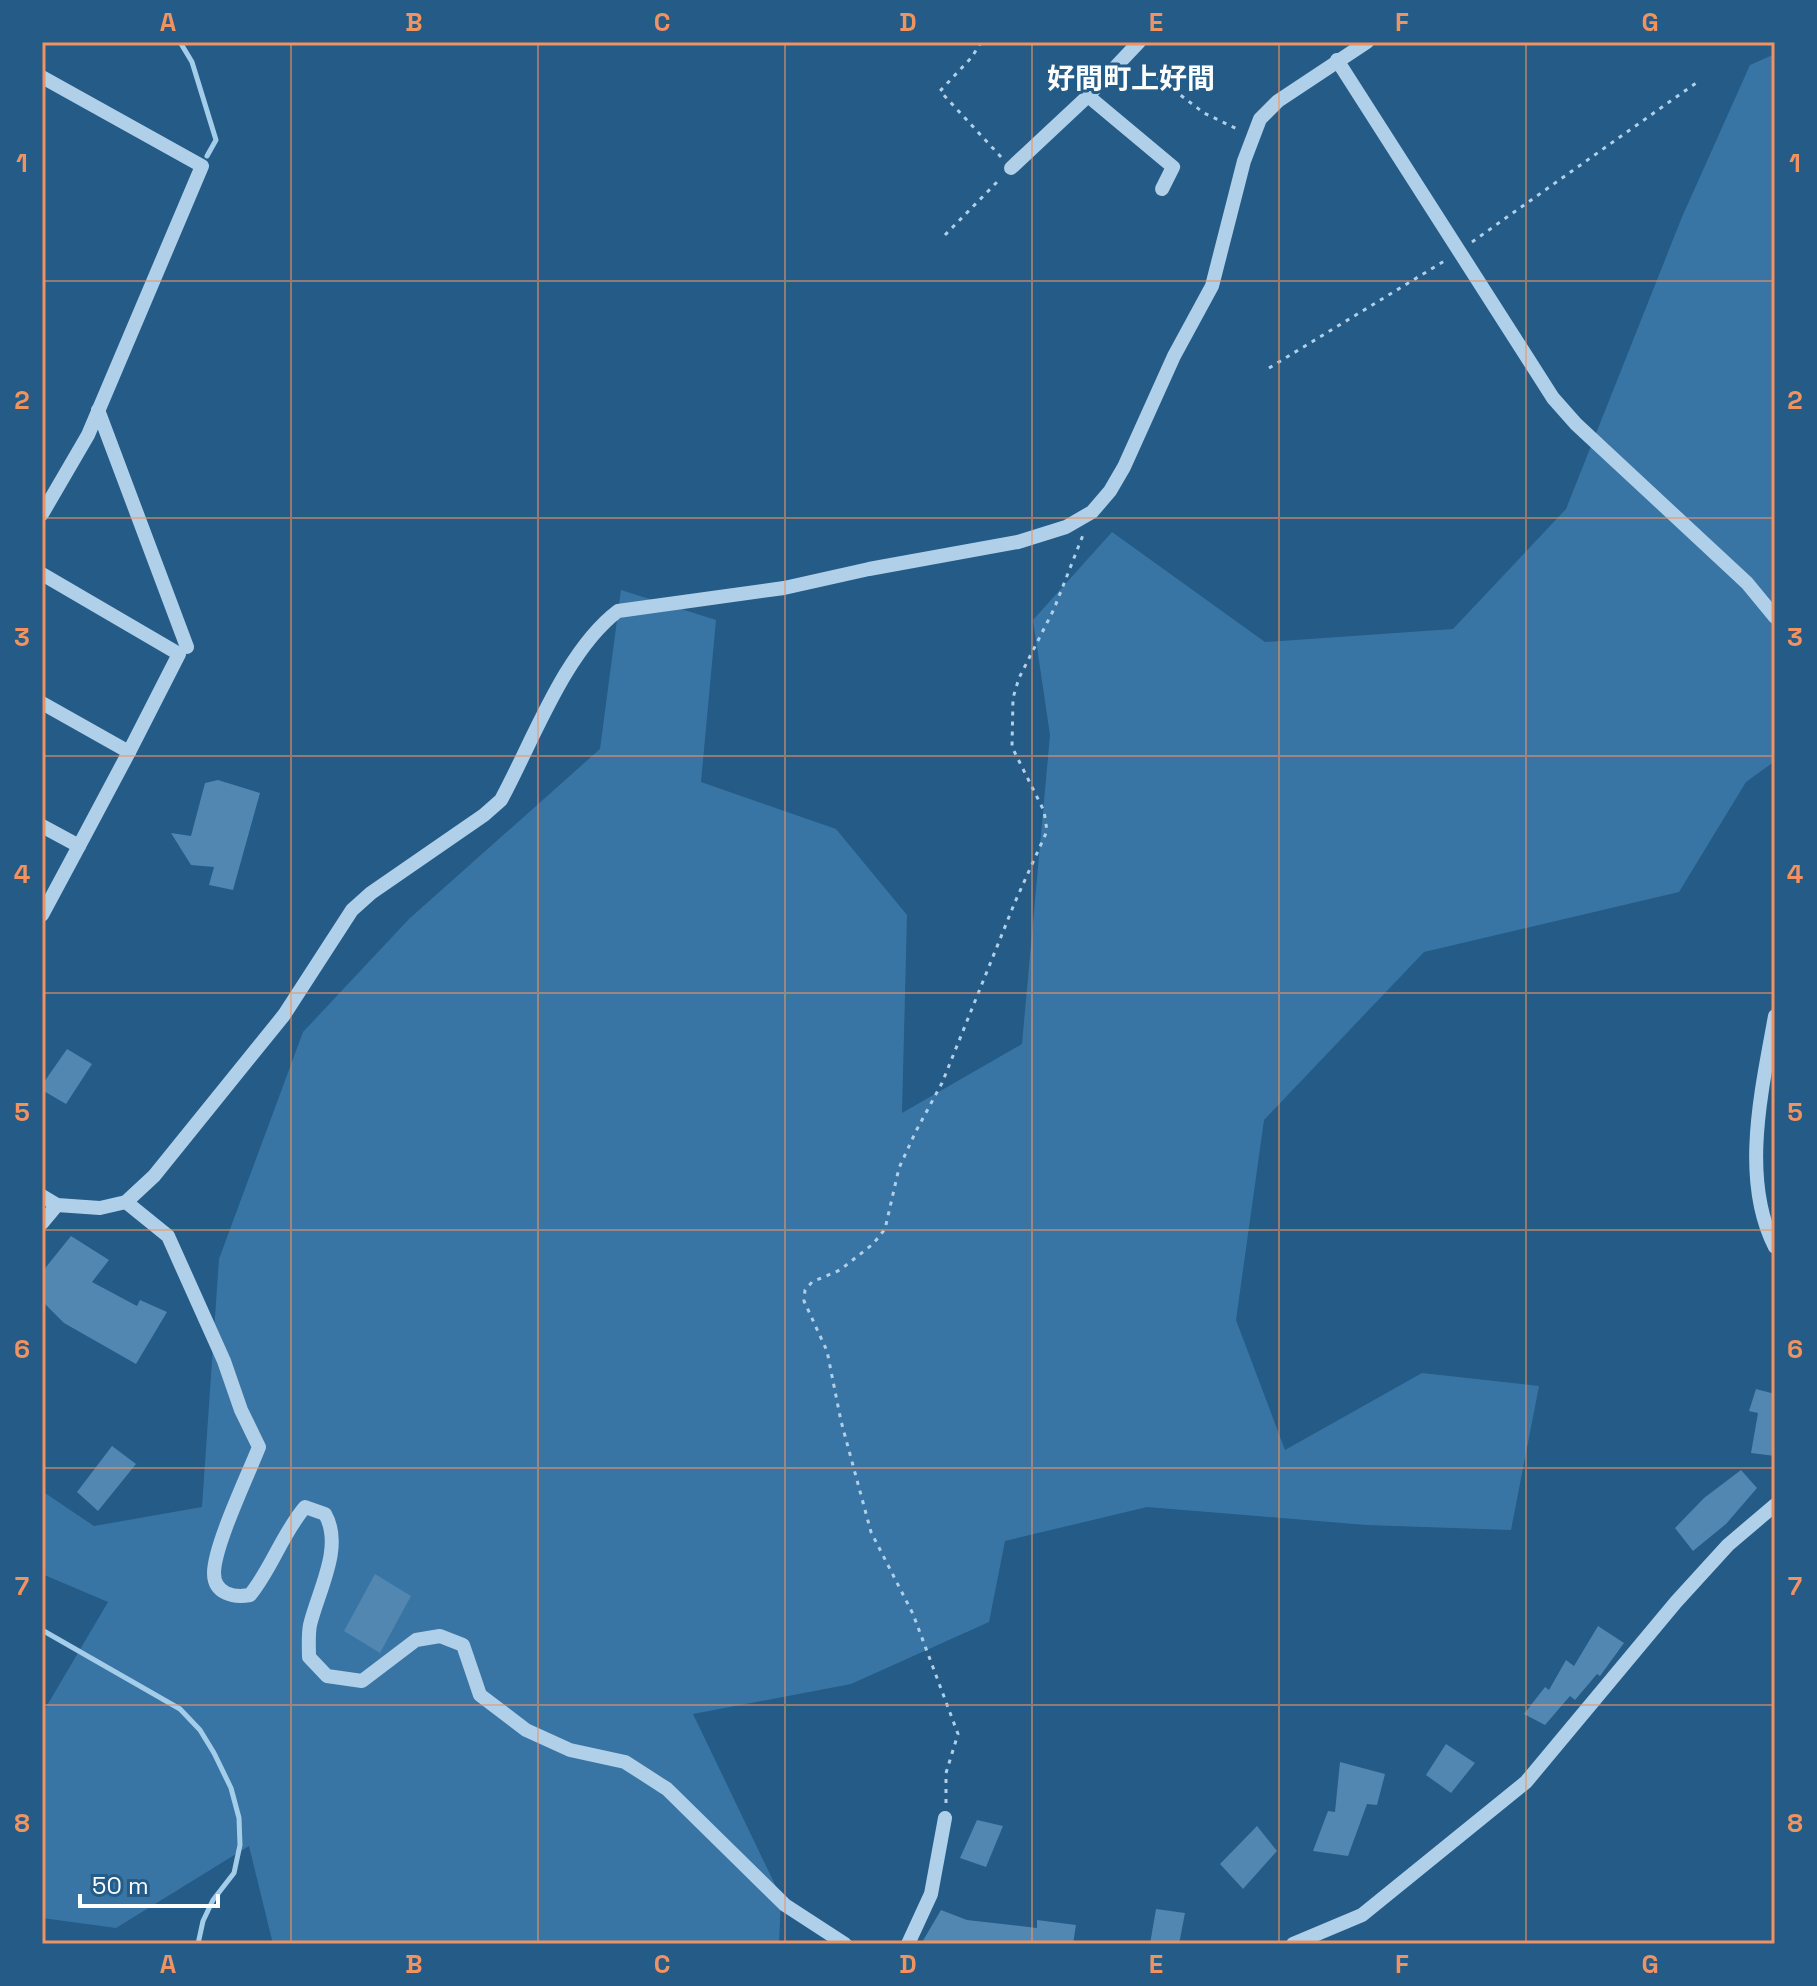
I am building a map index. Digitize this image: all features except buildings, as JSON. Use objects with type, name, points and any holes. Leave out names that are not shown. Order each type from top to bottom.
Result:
[{"type":"street","points":[[1011,168],[1088,96],[1139,42]]},
{"type":"street","points":[[42,1196],[57,1205],[100,1208],[126,1202],[154,1176],[284,1015],[352,910],[501,800],[578,654],[600,624],[618,611],[784,588],[1018,542],[1066,527],[1092,512],[1110,491],[1124,467],[1174,356],[1212,286],[1251,136],[1260,119],[1278,101],[1367,42]]},
{"type":"street","points":[[1337,60],[1553,398],[1576,424],[1747,583],[1775,617]]},
{"type":"street","points":[[42,77],[202,166],[88,435],[42,514]]},
{"type":"street","points":[[1088,96],[1173,167],[1162,189]]},
{"type":"street","points":[[98,410],[187,647]]},
{"type":"street","points":[[42,574],[179,654],[42,915]]},
{"type":"street","points":[[42,703],[129,752]]},
{"type":"street","points":[[42,826],[79,846]]},
{"type":"street","points":[[1775,1016],[1755,1165],[1758,1198],[1775,1247]]},
{"type":"street","points":[[126,1202],[168,1236],[259,1447],[222,1544],[214,1575],[221,1591],[235,1598],[250,1595],[265,1576],[289,1525],[305,1507],[325,1514],[333,1527],[333,1544],[309,1629],[309,1657],[327,1676],[362,1681],[416,1640],[440,1636],[463,1645],[480,1695],[526,1730],[570,1750],[625,1762],[667,1789],[785,1905],[845,1944]]},
{"type":"street","points":[[42,1223],[57,1205]]},
{"type":"street","points":[[1293,1944],[1362,1915],[1526,1782],[1686,1590],[1728,1545],[1775,1505]]},
{"type":"street","points":[[908,1944],[931,1894],[945,1818]]},
{"type":"path","points":[[945,235],[1011,168],[940,91],[972,57],[981,42]]},
{"type":"path","points":[[1129,54],[1204,113],[1251,136]]},
{"type":"path","points":[[1269,368],[1459,252],[1696,83]]},
{"type":"path","points":[[945,1818],[946,1773],[958,1734],[913,1614],[871,1532],[841,1421],[827,1351],[804,1301],[805,1290],[812,1282],[840,1270],[873,1244],[885,1229],[899,1168],[942,1083],[1047,831],[1044,811],[1012,747],[1013,698],[1019,678],[1054,609],[1092,512]]},
{"type":"shaded area","points":[[1775,54],[1775,761],[1746,782],[1679,892],[1424,952],[1264,1120],[1236,1320],[1285,1450],[1422,1373],[1539,1386],[1511,1530],[1366,1525],[1147,1507],[1005,1541],[989,1622],[851,1684],[693,1714],[781,1897],[779,1944],[273,1944],[249,1846],[116,1928],[42,1918],[42,1714],[108,1602],[42,1574],[42,1491],[94,1526],[202,1507],[219,1259],[303,1032],[409,919],[600,749],[621,590],[716,620],[701,782],[836,829],[907,915],[902,1113],[1022,1044],[1050,735],[1033,620],[1112,532],[1265,642],[1453,629],[1566,509],[1682,217],[1750,65]]},
{"type":"waterway","points":[[180,42],[192,62],[216,140],[207,156]]},
{"type":"waterway","points":[[42,1630],[180,1709],[200,1730],[214,1753],[231,1788],[239,1818],[240,1845],[234,1873],[213,1900],[203,1921],[198,1944]]},
{"type":"district","name":"好間町上好間","points":[[1131,78]]}]
